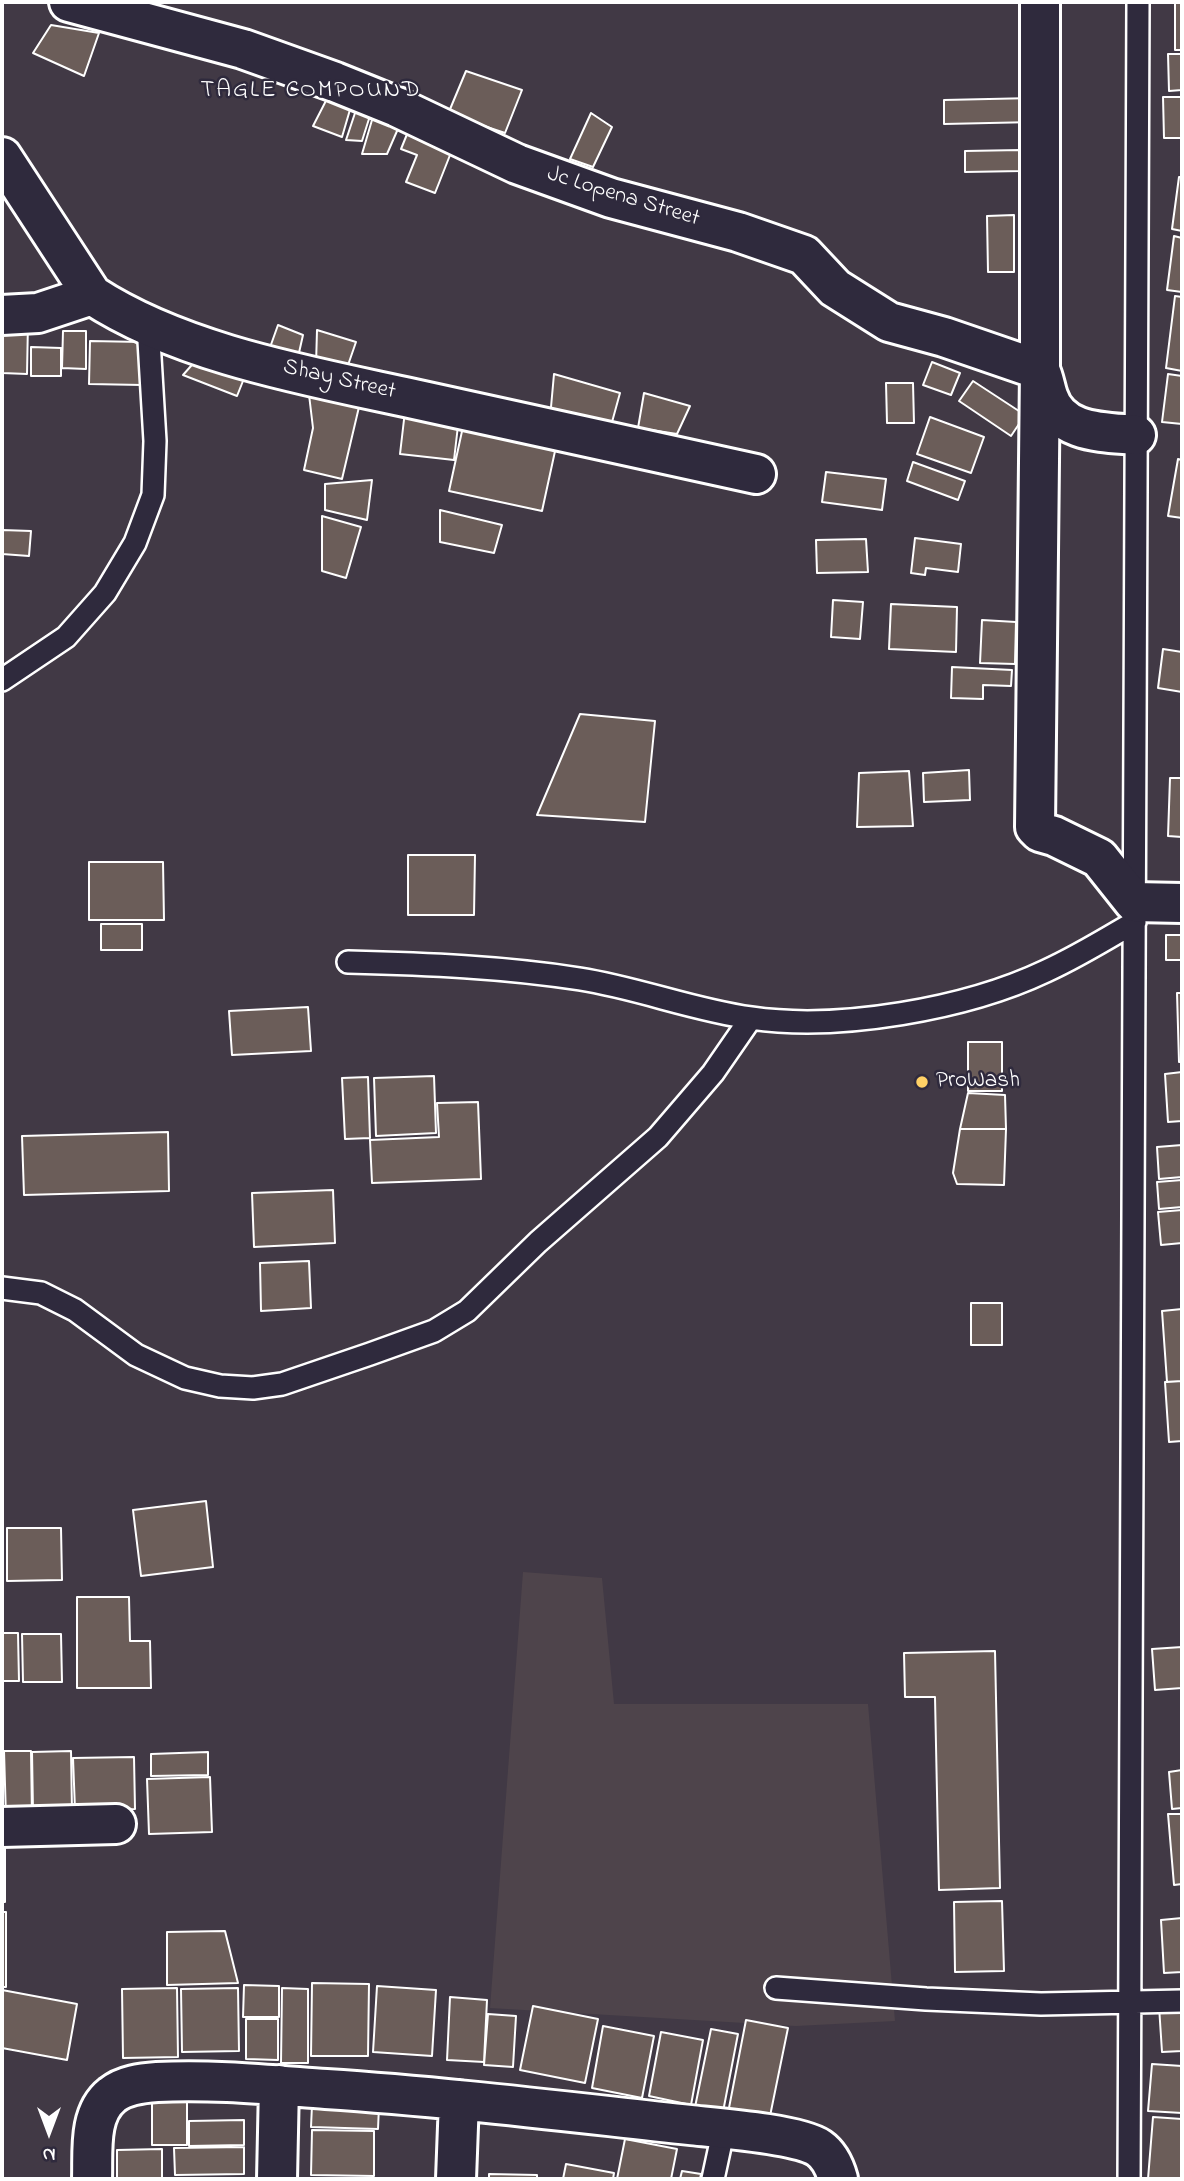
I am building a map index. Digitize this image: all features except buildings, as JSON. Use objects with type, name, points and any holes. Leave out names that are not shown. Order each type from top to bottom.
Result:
[{"type":"street","points":[[1040,2],[1040,370],[1035,827],[1040,832],[1099,858],[1134,912],[1182,903]]},
{"type":"street","name":"Jc Lopena Street","points":[[87,4],[243,49],[335,82],[397,107],[528,168],[611,198],[738,232],[804,255],[835,288],[889,322],[944,337],[1040,370]]},
{"type":"street","name":"Shay Street","points":[[2,157],[92,295],[113,309],[148,324],[216,351],[337,382],[756,474]]},
{"type":"street","points":[[2,315],[38,313],[92,295]]},
{"type":"street","points":[[1040,370],[1048,397],[1066,421],[1078,428],[1136,435]]},
{"type":"street","points":[[2,1827],[116,1824]]},
{"type":"street","points":[[92,2179],[94,2131],[101,2107],[112,2094],[131,2085],[157,2082],[279,2085],[459,2100],[724,2128],[803,2140],[820,2148],[830,2160],[838,2179]]},
{"type":"street","points":[[277,2179],[279,2085]]},
{"type":"street","points":[[456,2179],[459,2100]]},
{"type":"lane","points":[[1129,2179],[1138,2]]},
{"type":"lane","points":[[2,680],[66,637],[104,593],[135,543],[153,495],[155,441],[148,324]]},
{"type":"lane","points":[[348,962],[509,970],[583,979],[751,1018],[814,1022],[868,1018],[930,1008],[994,991],[1046,971],[1134,912]]},
{"type":"lane","points":[[2,1288],[41,1293],[75,1310],[136,1355],[185,1378],[220,1387],[253,1388],[282,1384],[434,1331],[467,1311],[538,1242],[658,1138],[713,1073],[751,1018]]},
{"type":"lane","points":[[776,1987],[1041,2004],[1182,2001]]},
{"type":"lane","points":[[713,2179],[724,2128]]},
{"type":"shaded area","points":[[523,1572],[602,1578],[614,1704],[868,1704],[895,2021],[796,2026],[490,2008]]},
{"type":"place","name":"ProWash","points":[[922,1082]]},
{"type":"district","name":"TAGLE COMPOUND","points":[[311,92]]}]
